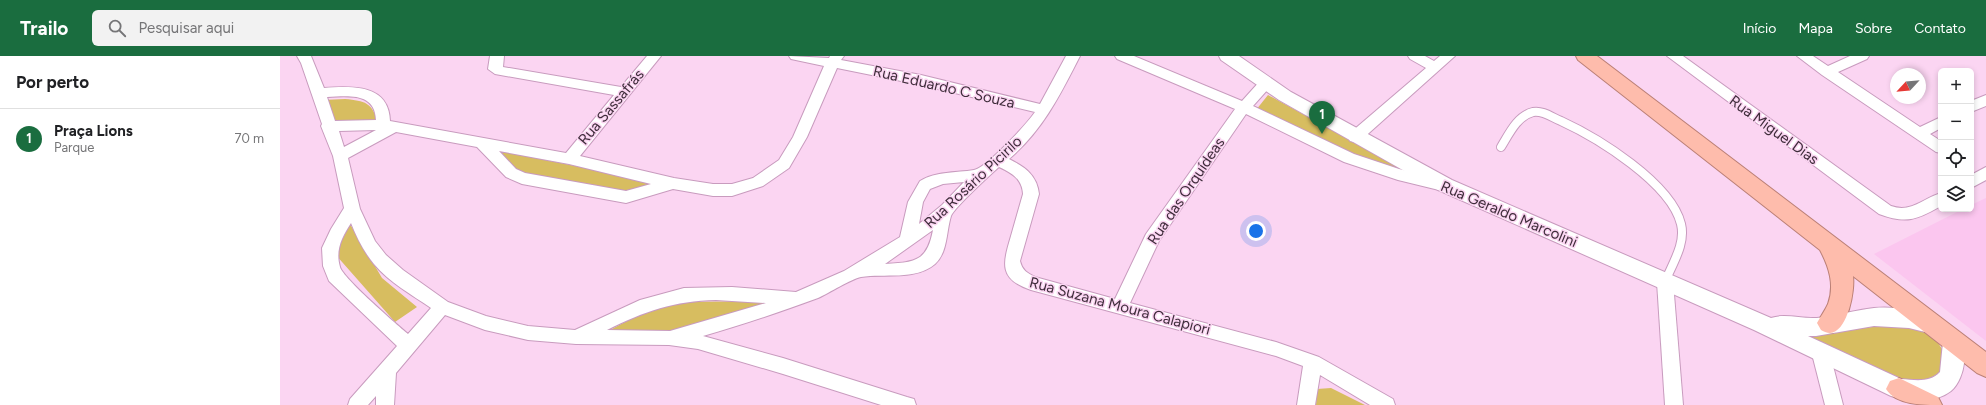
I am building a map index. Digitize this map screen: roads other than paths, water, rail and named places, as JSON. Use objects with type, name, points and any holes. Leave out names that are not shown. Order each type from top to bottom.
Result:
[{"type":"highway","points":[[1585,56],[1986,366]]},
{"type":"highway","points":[[1826,241],[1839,266],[1843,286],[1842,300],[1837,312],[1829,323]]},
{"type":"highway","points":[[1899,389],[1929,405]]},
{"type":"street","points":[[497,56],[494,66],[500,71],[624,92]]},
{"type":"street","name":"Rua Sassafrás","points":[[569,159],[654,56]]},
{"type":"street","name":"Rua Eduardo C Souza","points":[[796,56],[834,59],[1046,108]]},
{"type":"street","name":"Rua Rosário Picirilo","points":[[669,338],[748,317],[829,287],[858,272],[908,239],[944,212],[980,175],[999,160],[1022,138],[1046,108],[1073,56]]},
{"type":"street","name":"Rua Geraldo Marcolini","points":[[1122,56],[1244,107],[1349,158],[1398,174],[1445,185],[1820,350],[1899,389],[1924,391],[1937,387],[1946,382],[1951,374],[1953,365],[1954,342]]},
{"type":"street","points":[[1227,56],[1265,84],[1355,137],[1445,185]]},
{"type":"street","points":[[1414,56],[1435,67]]},
{"type":"street","points":[[1355,137],[1448,56]]},
{"type":"street","name":"Rua Miguel Dias","points":[[1674,56],[1875,204],[1893,214],[1905,216],[1912,215],[1938,201]]},
{"type":"street","points":[[1804,56],[1938,146]]},
{"type":"street","points":[[1828,72],[1862,56]]},
{"type":"street","points":[[308,58],[328,126],[340,156],[352,209],[369,244],[380,260],[397,275],[442,307],[485,323],[528,333],[576,337],[669,338],[698,342],[733,351],[907,405]]},
{"type":"street","points":[[328,126],[389,126],[569,159],[674,184],[713,190],[732,190],[746,187],[767,177],[784,164],[800,137],[834,59]]},
{"type":"street","name":"Rua das Orquídeas","points":[[1120,306],[1152,238],[1244,107],[1265,84]]},
{"type":"street","points":[[318,93],[353,93],[370,95],[378,100],[389,126]]},
{"type":"street","points":[[1974,106],[1986,100]]},
{"type":"street","points":[[1919,133],[1938,124]]},
{"type":"street","points":[[340,156],[389,126]]},
{"type":"street","points":[[484,144],[511,173],[522,178],[626,197],[674,184]]},
{"type":"street","name":"Rua Suzana Moura Calapiori","points":[[999,160],[1022,173],[1031,186],[1031,194],[1013,252],[1012,269],[1016,274],[1030,283],[1276,349],[1313,362],[1386,405]]},
{"type":"street","points":[[908,239],[917,199],[924,186],[935,180],[980,175]]},
{"type":"street","points":[[352,209],[335,236],[330,250],[329,263],[335,276],[408,346]]},
{"type":"street","points":[[858,272],[906,268],[925,263],[932,256],[936,247],[944,212]]},
{"type":"street","points":[[1665,282],[1674,405]]},
{"type":"street","points":[[576,337],[631,311],[669,298],[715,294],[802,298]]},
{"type":"street","points":[[357,405],[442,307]]},
{"type":"street","name":"Rua Geraldo Marcolini","points":[[1762,324],[1816,327],[1829,323],[1874,317],[1890,317],[1909,319],[1933,325]]},
{"type":"street","points":[[1820,350],[1834,405]]},
{"type":"street","points":[[1306,405],[1313,362]]},
{"type":"street","points":[[385,405],[387,370]]},
{"type":"lane","points":[[1501,147],[1518,121],[1534,111],[1586,132],[1613,148],[1640,169],[1670,202],[1677,212],[1682,225],[1682,241],[1665,282]]},
{"type":"place","name":"Praça Lions","points":[[1322,134]]}]
